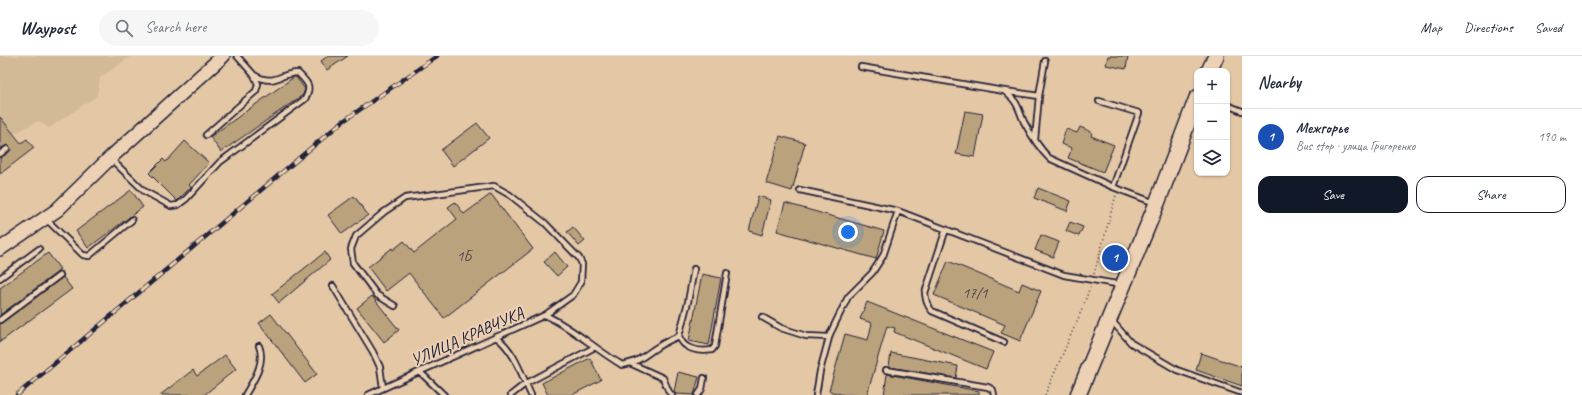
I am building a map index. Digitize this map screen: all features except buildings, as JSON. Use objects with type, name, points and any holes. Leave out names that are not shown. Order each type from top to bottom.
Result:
[{"type":"main road","points":[[0,249],[57,210],[110,158],[223,56]]},
{"type":"main road","points":[[1210,68],[1216,56]]},
{"type":"main road","points":[[1078,395],[1157,203],[1195,104]]},
{"type":"lane","points":[[110,158],[144,191],[171,206],[178,205],[186,199],[220,162],[305,99],[309,90],[308,82],[298,73],[292,73],[273,80],[262,80],[254,75],[237,56]]},
{"type":"lane","points":[[1035,140],[1039,96],[1045,61]]},
{"type":"lane","points":[[861,67],[1039,96]]},
{"type":"lane","points":[[206,135],[256,91],[258,84],[254,75]]},
{"type":"lane","points":[[1004,91],[1018,106],[1024,121],[1042,151],[1056,163],[1118,190],[1157,203]]},
{"type":"lane","points":[[1099,101],[1139,112],[1113,187]]},
{"type":"lane","points":[[1230,106],[1242,111]]},
{"type":"lane","points":[[0,154],[7,149]]},
{"type":"lane","name":"УЛИЦА КРАВЧУКА","points":[[368,395],[545,315],[573,295],[581,282],[582,264],[579,258],[545,223],[510,195],[494,186],[405,198],[384,212],[356,236],[351,249],[353,263],[377,295],[395,306]]},
{"type":"lane","points":[[800,190],[898,211],[1064,275],[1123,285]]},
{"type":"lane","points":[[816,395],[820,371],[829,337],[848,298],[872,273],[883,256],[898,211]]},
{"type":"lane","points":[[45,218],[83,255],[89,256],[132,220]]},
{"type":"lane","points":[[946,229],[925,293],[928,307],[1004,342]]},
{"type":"lane","points":[[0,278],[39,248]]},
{"type":"lane","points":[[694,269],[679,336],[684,344],[690,349],[702,352],[712,350],[715,346],[727,273]]},
{"type":"lane","points":[[0,320],[60,275]]},
{"type":"lane","points":[[333,286],[373,352],[380,367],[383,388]]},
{"type":"lane","points":[[545,315],[561,323],[595,348],[622,365],[632,364],[641,360],[659,346],[679,336]]},
{"type":"lane","points":[[762,318],[780,328],[806,336],[829,337]]},
{"type":"lane","points":[[1109,319],[1130,343],[1171,367],[1242,393]]},
{"type":"lane","points":[[496,337],[503,342],[514,356],[531,395]]},
{"type":"lane","points":[[245,395],[258,373],[262,352],[259,346]]},
{"type":"lane","points":[[511,395],[525,384],[595,348]]},
{"type":"lane","points":[[632,364],[663,378],[669,392],[672,395]]},
{"type":"lane","points":[[886,370],[988,387],[993,390],[994,395]]},
{"type":"lane","points":[[420,372],[444,395]]},
{"type":"lane","points":[[698,395],[702,389],[704,378]]},
{"type":"path","points":[[1045,395],[1083,306],[1118,190]]},
{"type":"shaded area","points":[[0,56],[131,56],[100,78],[97,96],[49,128],[38,121],[14,134],[0,145]]},
{"type":"railway","points":[[17,395],[342,122],[437,56]]},
{"type":"place","name":"Межгорье","points":[[1115,258]]}]
